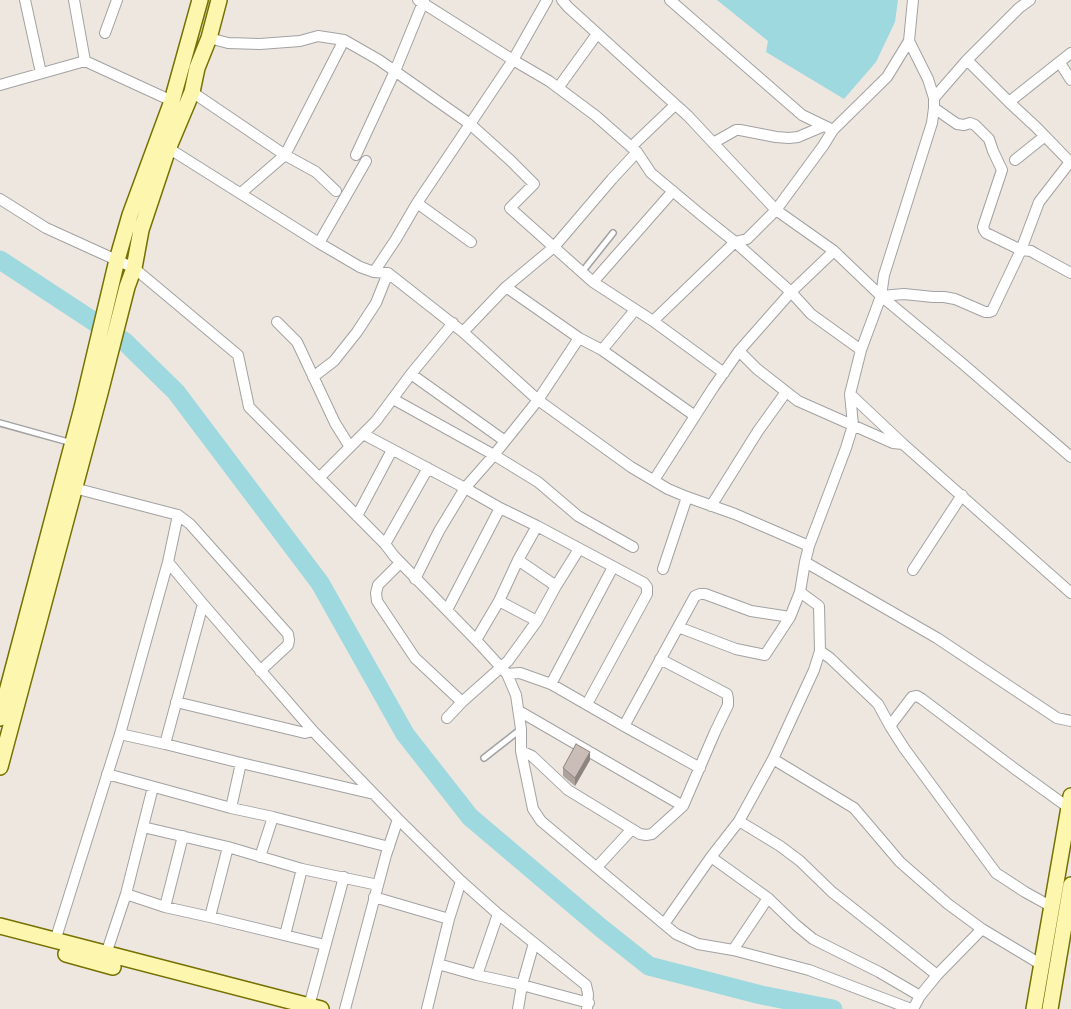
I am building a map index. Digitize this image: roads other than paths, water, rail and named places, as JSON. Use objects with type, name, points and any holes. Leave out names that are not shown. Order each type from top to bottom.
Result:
[{"type":"street","points":[[25,0],[41,73]]},
{"type":"street","points":[[74,0],[85,61]]},
{"type":"street","points":[[105,33],[117,0]]},
{"type":"street","points":[[0,718],[82,408],[120,285],[134,268],[172,101],[200,0]]},
{"type":"street","points":[[0,767],[100,393],[120,285],[117,260],[130,215],[163,145],[192,92],[197,68],[209,38],[218,0]]},
{"type":"street","points":[[374,272],[512,60],[547,0]]},
{"type":"street","points":[[562,0],[676,105],[776,210],[834,251],[880,296],[963,364],[1071,457]]},
{"type":"street","points":[[670,0],[802,114],[828,128]]},
{"type":"street","points":[[713,143],[736,130],[789,138],[828,128],[887,77],[909,41],[913,0]]},
{"type":"street","points":[[934,103],[967,60],[1030,0]]},
{"type":"street","points":[[356,155],[395,71],[422,1],[512,60],[549,81],[596,116],[634,150],[651,173],[735,242],[791,292],[811,314],[861,350]]},
{"type":"street","points":[[558,88],[597,34]]},
{"type":"street","points":[[209,38],[228,43],[260,44],[300,41],[318,36],[344,40],[379,60],[470,124],[534,184],[510,208],[593,282],[653,321],[724,373]]},
{"type":"street","points":[[241,194],[285,155],[344,40]]},
{"type":"street","points":[[678,627],[736,649],[765,654],[790,617],[800,592],[809,546],[853,425],[850,394],[861,350],[880,296],[884,275],[932,123],[934,103],[928,80],[909,41]]},
{"type":"street","points":[[1009,102],[1071,53]]},
{"type":"street","points":[[880,296],[904,294],[950,298],[985,312],[992,311],[1021,250],[1039,202],[1071,163],[967,60]]},
{"type":"street","points":[[0,84],[85,61],[172,101]]},
{"type":"street","points":[[1060,63],[1071,80]]},
{"type":"street","points":[[192,92],[285,155],[316,172],[336,191]]},
{"type":"street","points":[[934,103],[958,124],[964,126],[970,123],[975,124],[989,139],[992,151],[1002,170],[985,219],[983,227],[986,233],[1021,250],[1031,251],[1071,273]]},
{"type":"street","points":[[463,332],[506,287],[554,247],[634,150],[676,105]]},
{"type":"street","points":[[653,321],[735,242],[747,239],[776,210],[824,146],[828,128]]},
{"type":"street","points":[[1015,160],[1045,136]]},
{"type":"street","points":[[163,145],[360,268],[388,273],[453,323],[538,400],[631,467],[668,489],[735,514],[809,546]]},
{"type":"street","points":[[319,244],[366,161]]},
{"type":"street","points":[[593,282],[673,191]]},
{"type":"street","points":[[0,199],[46,228],[134,268],[238,355],[249,407],[385,544],[400,563],[504,671],[516,695],[522,750],[533,809],[541,821],[676,934],[698,944],[733,950],[809,970],[912,1009],[936,975],[982,929]]},
{"type":"street","points":[[418,202],[471,242]]},
{"type":"street","points":[[654,480],[712,388],[739,351],[791,292],[834,251]]},
{"type":"street","points":[[313,377],[334,361],[357,332],[376,303],[388,273]]},
{"type":"street","points":[[506,287],[579,338],[602,350],[695,416]]},
{"type":"street","points":[[602,350],[635,310]]},
{"type":"street","points":[[277,322],[296,342],[335,423],[350,447]]},
{"type":"street","points":[[319,478],[363,434],[453,323]]},
{"type":"street","points":[[415,578],[439,531],[465,488],[538,400],[579,338]]},
{"type":"street","points":[[739,351],[757,369],[798,400],[894,443],[903,444]]},
{"type":"street","points":[[411,374],[505,440]]},
{"type":"street","points":[[711,506],[758,431],[786,392]]},
{"type":"street","points":[[850,394],[903,444],[1071,593]]},
{"type":"street","points":[[393,399],[494,455],[538,482],[578,516],[633,548]]},
{"type":"street","points":[[363,434],[644,583],[647,588],[646,594],[586,704]]},
{"type":"street","points":[[357,516],[392,450]]},
{"type":"street","points":[[385,544],[428,468]]},
{"type":"street","points":[[74,488],[178,515],[190,524],[288,634],[288,645],[260,671]]},
{"type":"street","points":[[913,570],[962,495]]},
{"type":"street","points":[[663,569],[687,497]]},
{"type":"street","points":[[447,610],[500,508]]},
{"type":"street","points":[[55,941],[120,734],[168,562],[178,515]]},
{"type":"street","points":[[476,640],[537,526]]},
{"type":"street","points":[[447,718],[462,702],[504,671],[508,661],[537,621],[579,549]]},
{"type":"street","points":[[518,560],[556,586]]},
{"type":"street","points":[[168,562],[313,731],[398,819],[461,881],[498,914],[586,986],[588,1006],[522,985],[438,964]]},
{"type":"street","points":[[805,562],[937,638],[1057,718],[1071,721]]},
{"type":"street","points":[[400,563],[378,586],[376,593],[377,601],[415,658],[462,702]]},
{"type":"street","points":[[551,684],[613,567]]},
{"type":"street","points":[[664,924],[739,821],[773,759],[814,670],[820,651],[819,606],[800,592]]},
{"type":"street","points":[[624,726],[694,596],[705,594],[752,610],[790,617]]},
{"type":"street","points":[[498,601],[537,621]]},
{"type":"street","points":[[165,744],[203,604]]},
{"type":"street","points":[[820,651],[830,658],[878,704],[904,748],[996,873],[1025,892],[1052,906]]},
{"type":"street","points":[[522,750],[532,756],[568,790],[640,834],[652,834],[683,806],[728,706],[727,694],[660,659]]},
{"type":"street","points":[[504,671],[520,673],[551,684],[700,768]]},
{"type":"street","points":[[890,726],[912,697],[917,696],[1015,769],[1070,802],[1034,1009]]},
{"type":"street","points":[[176,702],[306,733],[313,731]]},
{"type":"street","points":[[518,711],[683,806]]},
{"type":"street","points":[[120,734],[374,794]]},
{"type":"street","points":[[773,759],[854,808],[900,862],[948,904],[982,929],[1042,965]]},
{"type":"street","points":[[231,808],[241,764]]},
{"type":"street","points":[[108,774],[231,808],[389,847]]},
{"type":"street","points":[[106,954],[126,894],[153,787]]},
{"type":"street","points":[[260,857],[273,817]]},
{"type":"street","points":[[344,1009],[374,897],[398,819]]},
{"type":"street","points":[[739,821],[780,846],[800,861],[832,892],[936,975]]},
{"type":"street","points":[[143,827],[228,847],[302,869],[378,885]]},
{"type":"street","points":[[597,867],[632,829]]},
{"type":"street","points":[[165,907],[183,836]]},
{"type":"street","points":[[210,917],[228,847]]},
{"type":"street","points":[[711,857],[768,898],[796,925],[813,938],[879,972],[920,996]]},
{"type":"street","points":[[286,935],[302,869]]},
{"type":"street","points":[[0,926],[315,1007],[325,946],[344,877]]},
{"type":"street","points":[[427,1009],[449,919],[461,881]]},
{"type":"street","points":[[1050,1009],[1070,905],[1071,885]]},
{"type":"street","points":[[126,894],[165,907],[325,946]]},
{"type":"street","points":[[374,897],[449,919]]},
{"type":"street","points":[[733,950],[768,898]]},
{"type":"street","points":[[477,975],[498,914]]},
{"type":"street","points":[[0,935],[195,988],[290,1009]]},
{"type":"street","points":[[518,1009],[522,985],[534,942]]},
{"type":"lane","points":[[582,272],[613,233]]},
{"type":"lane","points":[[0,423],[72,443]]},
{"type":"lane","points":[[484,758],[521,730]]},
{"type":"water","points":[[717,0],[898,0],[895,22],[876,62],[844,99],[766,52],[768,41]]},
{"type":"waterway","points":[[0,260],[125,342],[176,392],[320,583],[405,734],[470,817],[601,928],[649,966],[761,995],[833,1009]]}]
